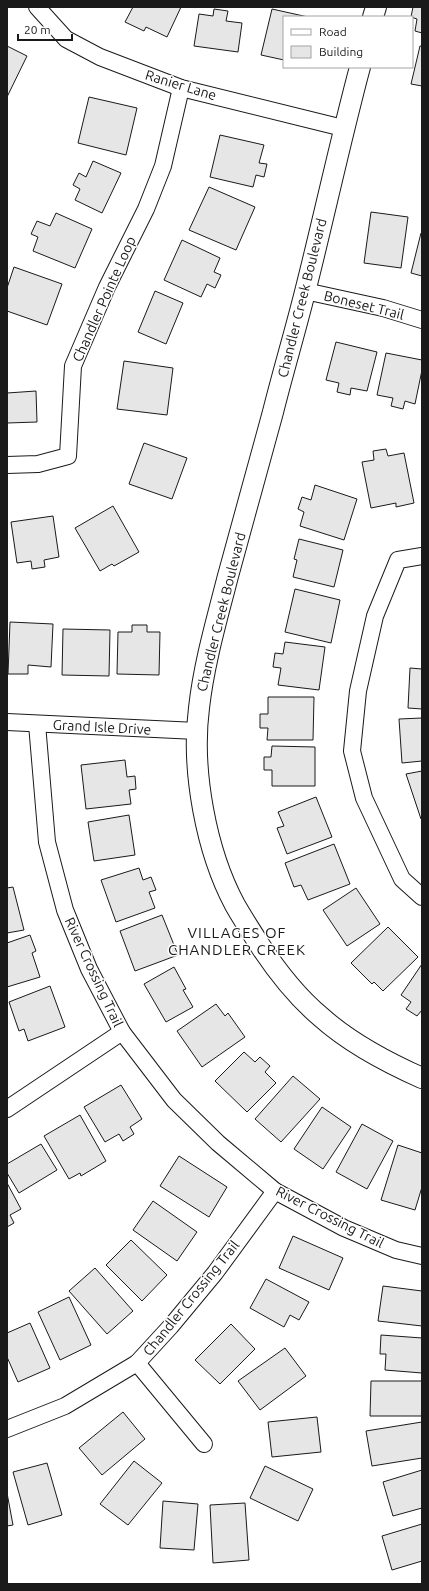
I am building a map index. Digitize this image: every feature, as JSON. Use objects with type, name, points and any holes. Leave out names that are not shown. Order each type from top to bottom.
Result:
[{"type":"street","name":"Ranier Lane","points":[[37,7],[66,39],[100,57],[181,88],[343,128]]},
{"type":"street","name":"Chandler Creek Boulevard","points":[[360,68],[343,128],[305,291],[215,625],[201,690],[198,731],[200,788],[204,815],[213,851],[235,904],[265,952],[288,983],[321,1018],[346,1037],[372,1053],[422,1078]]},
{"type":"street","name":"Chandler Pointe Loop","points":[[7,466],[38,464],[68,456],[73,366],[107,287],[146,208],[163,166],[181,88]]},
{"type":"street","name":"Boneset Trail","points":[[305,291],[383,308],[422,320]]},
{"type":"street","points":[[422,556],[398,560],[375,616],[358,691],[352,750],[364,798],[402,879],[422,897]]},
{"type":"street","name":"Grand Isle Drive","points":[[7,722],[198,731]]},
{"type":"street","name":"River Crossing Trail","points":[[38,724],[47,842],[65,910],[89,968],[122,1032],[174,1100],[218,1143],[275,1191],[344,1228],[396,1250],[422,1256]]},
{"type":"street","points":[[7,1109],[122,1032]]},
{"type":"street","name":"Chandler Crossing Trail","points":[[7,1429],[65,1406],[137,1363],[171,1326],[215,1273],[275,1191]]},
{"type":"street","points":[[137,1363],[204,1444]]},
{"type":"building","points":[[133,7],[181,7],[167,37],[146,27],[144,31],[125,22]]},
{"type":"building","points":[[413,7],[422,7],[422,33],[415,31],[417,19],[411,16]]},
{"type":"building","points":[[214,9],[228,11],[226,21],[242,23],[238,52],[194,46],[199,14],[213,16]]},
{"type":"building","points":[[272,9],[304,16],[283,16],[283,60],[261,55]]},
{"type":"building","points":[[7,46],[27,56],[7,97]]},
{"type":"building","points":[[420,46],[422,46],[422,86],[411,84]]},
{"type":"building","points":[[89,97],[137,108],[126,155],[78,143]]},
{"type":"building","points":[[220,135],[264,145],[259,163],[267,164],[264,177],[256,175],[253,187],[210,177]]},
{"type":"building","points":[[93,161],[121,173],[102,213],[75,200],[80,189],[73,185],[79,173],[86,177]]},
{"type":"building","points":[[209,187],[255,207],[236,250],[189,230]]},
{"type":"building","points":[[371,212],[408,217],[401,268],[364,263]]},
{"type":"building","points":[[56,213],[92,229],[75,268],[33,251],[38,237],[31,234],[37,221],[50,226]]},
{"type":"building","points":[[421,233],[422,234],[422,276],[411,273]]},
{"type":"building","points":[[182,240],[220,258],[214,272],[221,275],[215,288],[207,284],[201,297],[164,280]]},
{"type":"building","points":[[14,267],[62,284],[47,325],[7,311],[7,288]]},
{"type":"building","points":[[155,291],[183,303],[166,344],[138,332]]},
{"type":"building","points":[[336,342],[377,352],[367,391],[351,388],[350,395],[337,392],[339,383],[326,380]]},
{"type":"building","points":[[386,353],[422,360],[422,370],[415,404],[405,401],[403,409],[391,406],[393,398],[377,395]]},
{"type":"building","points":[[124,361],[173,368],[167,415],[117,409]]},
{"type":"building","points":[[36,391],[37,422],[7,423],[7,393]]},
{"type":"building","points":[[144,443],[187,458],[172,499],[129,484]]},
{"type":"building","points":[[386,449],[388,456],[404,453],[414,503],[396,507],[396,503],[371,508],[362,462],[374,460],[373,451]]},
{"type":"building","points":[[315,485],[357,499],[344,540],[300,526],[304,512],[298,509],[302,497],[311,500]]},
{"type":"building","points":[[113,506],[139,552],[114,566],[112,564],[100,571],[75,528]]},
{"type":"building","points":[[53,516],[59,557],[44,560],[45,567],[32,569],[31,561],[17,563],[11,522]]},
{"type":"building","points":[[299,539],[343,550],[334,587],[293,577],[297,560],[294,559]]},
{"type":"building","points":[[295,589],[340,600],[331,643],[285,632]]},
{"type":"building","points":[[10,622],[53,624],[51,667],[28,665],[28,674],[8,674]]},
{"type":"building","points":[[132,625],[147,625],[147,632],[160,632],[159,675],[117,674],[118,632],[132,632]]},
{"type":"building","points":[[63,629],[110,630],[109,676],[62,675]]},
{"type":"building","points":[[285,642],[325,647],[319,690],[278,685],[281,668],[273,667],[275,653],[283,654]]},
{"type":"building","points":[[410,668],[422,669],[422,709],[408,708]]},
{"type":"building","points":[[268,697],[314,697],[313,740],[267,740],[268,728],[260,728],[260,714],[268,714]]},
{"type":"building","points":[[422,718],[422,761],[402,763],[399,719]]},
{"type":"building","points":[[272,746],[315,747],[315,786],[272,786],[272,770],[264,770],[264,757],[271,757]]},
{"type":"building","points":[[125,760],[127,777],[135,776],[136,789],[129,790],[131,804],[86,809],[81,765]]},
{"type":"building","points":[[422,771],[422,819],[421,819],[406,774]]},
{"type":"building","points":[[316,797],[332,837],[287,854],[277,828],[284,826],[278,812]]},
{"type":"building","points":[[129,815],[135,855],[94,861],[88,822]]},
{"type":"building","points":[[334,844],[350,884],[308,900],[301,885],[294,887],[285,863]]},
{"type":"building","points":[[139,868],[143,880],[151,877],[156,890],[149,892],[155,908],[116,922],[101,880]]},
{"type":"building","points":[[13,887],[24,930],[7,933],[7,888]]},
{"type":"building","points":[[356,888],[380,924],[347,946],[323,910]]},
{"type":"building","points":[[162,915],[178,955],[135,971],[120,931]]},
{"type":"building","points":[[388,927],[418,957],[383,991],[374,982],[372,984],[351,963]]},
{"type":"building","points":[[30,935],[36,951],[32,953],[40,977],[7,987],[7,943]]},
{"type":"building","points":[[422,964],[422,1010],[417,1016],[406,1009],[411,1002],[401,995]]},
{"type":"building","points":[[174,967],[186,989],[183,990],[193,1007],[166,1022],[144,984]]},
{"type":"building","points":[[50,986],[65,1027],[28,1041],[24,1029],[19,1031],[9,1002]]},
{"type":"building","points":[[216,1004],[225,1016],[228,1013],[245,1037],[202,1067],[177,1031]]},
{"type":"building","points":[[244,1052],[255,1062],[260,1057],[270,1066],[265,1072],[276,1083],[247,1112],[215,1081]]},
{"type":"building","points":[[293,1076],[320,1099],[281,1142],[255,1119]]},
{"type":"building","points":[[121,1085],[142,1119],[130,1127],[134,1134],[123,1141],[119,1134],[105,1142],[84,1107]]},
{"type":"building","points":[[322,1107],[351,1127],[323,1169],[294,1149]]},
{"type":"building","points":[[80,1115],[106,1161],[81,1176],[80,1173],[69,1179],[44,1136]]},
{"type":"building","points":[[362,1124],[393,1141],[367,1189],[336,1172]]},
{"type":"building","points":[[41,1144],[57,1170],[19,1193],[7,1173],[7,1164]]},
{"type":"building","points":[[398,1145],[422,1153],[422,1187],[415,1210],[381,1200]]},
{"type":"building","points":[[179,1156],[227,1187],[209,1217],[160,1186]]},
{"type":"building","points":[[7,1183],[21,1209],[10,1215],[14,1223],[7,1227]]},
{"type":"building","points":[[153,1201],[197,1232],[177,1261],[133,1230]]},
{"type":"building","points":[[293,1236],[343,1258],[329,1290],[279,1268]]},
{"type":"building","points":[[131,1240],[167,1275],[142,1301],[106,1265]]},
{"type":"building","points":[[95,1268],[133,1311],[107,1334],[69,1291]]},
{"type":"building","points":[[266,1279],[309,1302],[299,1320],[290,1315],[284,1327],[250,1308]]},
{"type":"building","points":[[383,1286],[422,1291],[422,1326],[378,1321]]},
{"type":"building","points":[[69,1297],[91,1345],[60,1360],[38,1312]]},
{"type":"building","points":[[30,1323],[50,1368],[18,1382],[7,1357],[7,1333]]},
{"type":"building","points":[[231,1324],[255,1349],[220,1384],[195,1360]]},
{"type":"building","points":[[381,1335],[422,1338],[422,1373],[385,1370],[386,1354],[380,1354]]},
{"type":"building","points":[[285,1348],[306,1376],[260,1410],[238,1381]]},
{"type":"building","points":[[371,1381],[422,1381],[422,1416],[370,1416]]},
{"type":"building","points":[[123,1412],[145,1439],[102,1475],[79,1448]]},
{"type":"building","points":[[317,1417],[321,1452],[272,1457],[268,1422]]},
{"type":"building","points":[[422,1422],[422,1458],[372,1466],[366,1431]]},
{"type":"building","points":[[134,1461],[162,1483],[128,1525],[100,1504]]},
{"type":"building","points":[[47,1463],[62,1515],[28,1525],[13,1472]]},
{"type":"building","points":[[265,1466],[313,1489],[298,1521],[250,1498]]},
{"type":"building","points":[[422,1470],[422,1508],[393,1516],[383,1482]]},
{"type":"building","points":[[7,1493],[13,1525],[7,1526]]},
{"type":"building","points":[[163,1501],[198,1504],[194,1550],[160,1548]]},
{"type":"building","points":[[245,1503],[249,1560],[213,1563],[210,1505]]},
{"type":"building","points":[[422,1524],[422,1561],[392,1570],[382,1536]]},
{"type":"district","name":"VILLAGES OF CHANDLER CREEK","points":[[237,942]]}]
